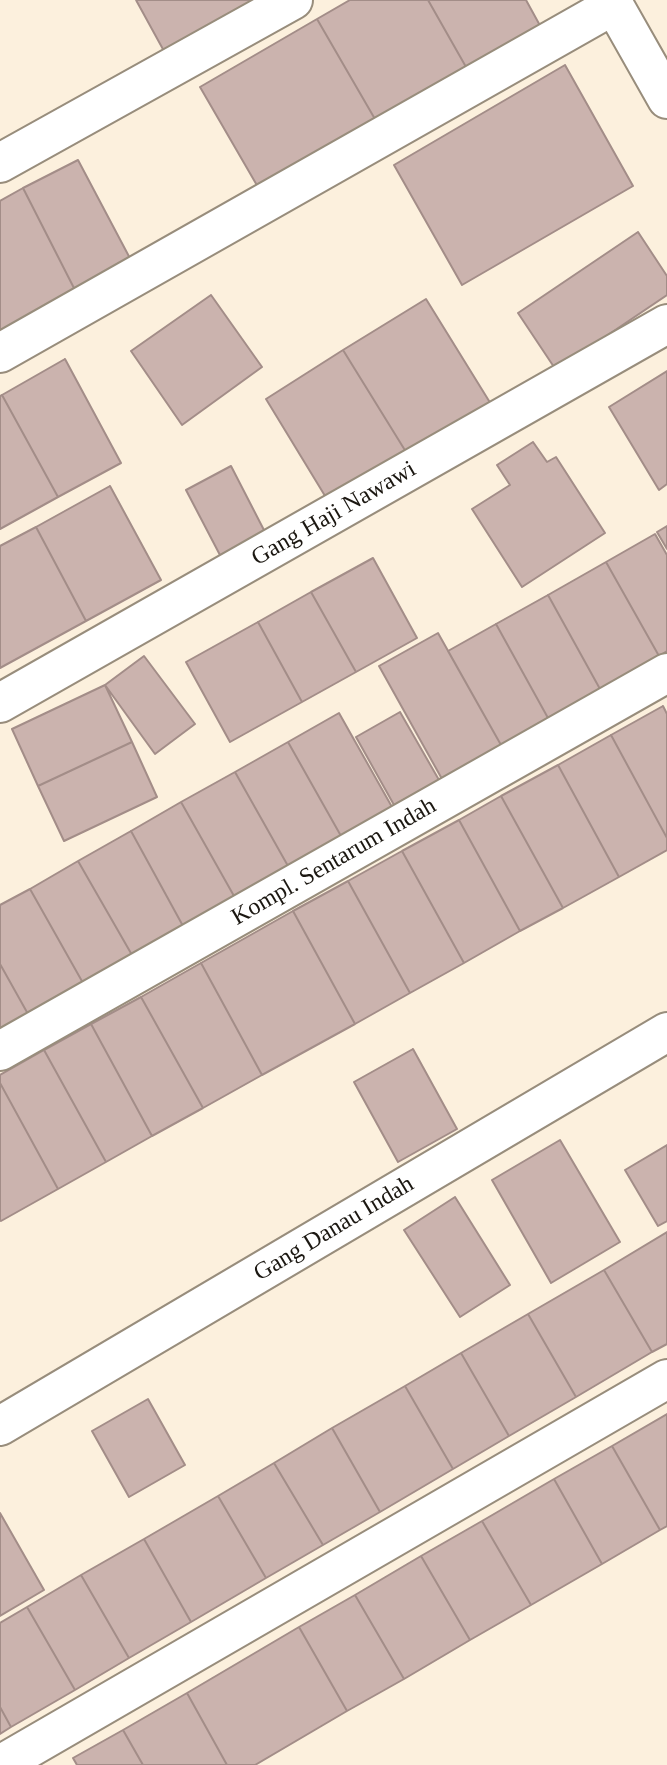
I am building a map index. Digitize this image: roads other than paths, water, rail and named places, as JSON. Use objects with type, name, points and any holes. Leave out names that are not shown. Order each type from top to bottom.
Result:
[{"type":"street","points":[[0,163],[293,0]]},
{"type":"street","points":[[0,353],[613,3],[667,99]]},
{"type":"street","name":"Gang Haji Nawawi","points":[[0,703],[667,324]]},
{"type":"street","name":"Kompl. Sentarum Indah","points":[[0,1051],[667,673]]},
{"type":"street","name":"Gang Danau Indah","points":[[0,1426],[667,1032]]},
{"type":"street","points":[[0,1765],[667,1379]]}]
